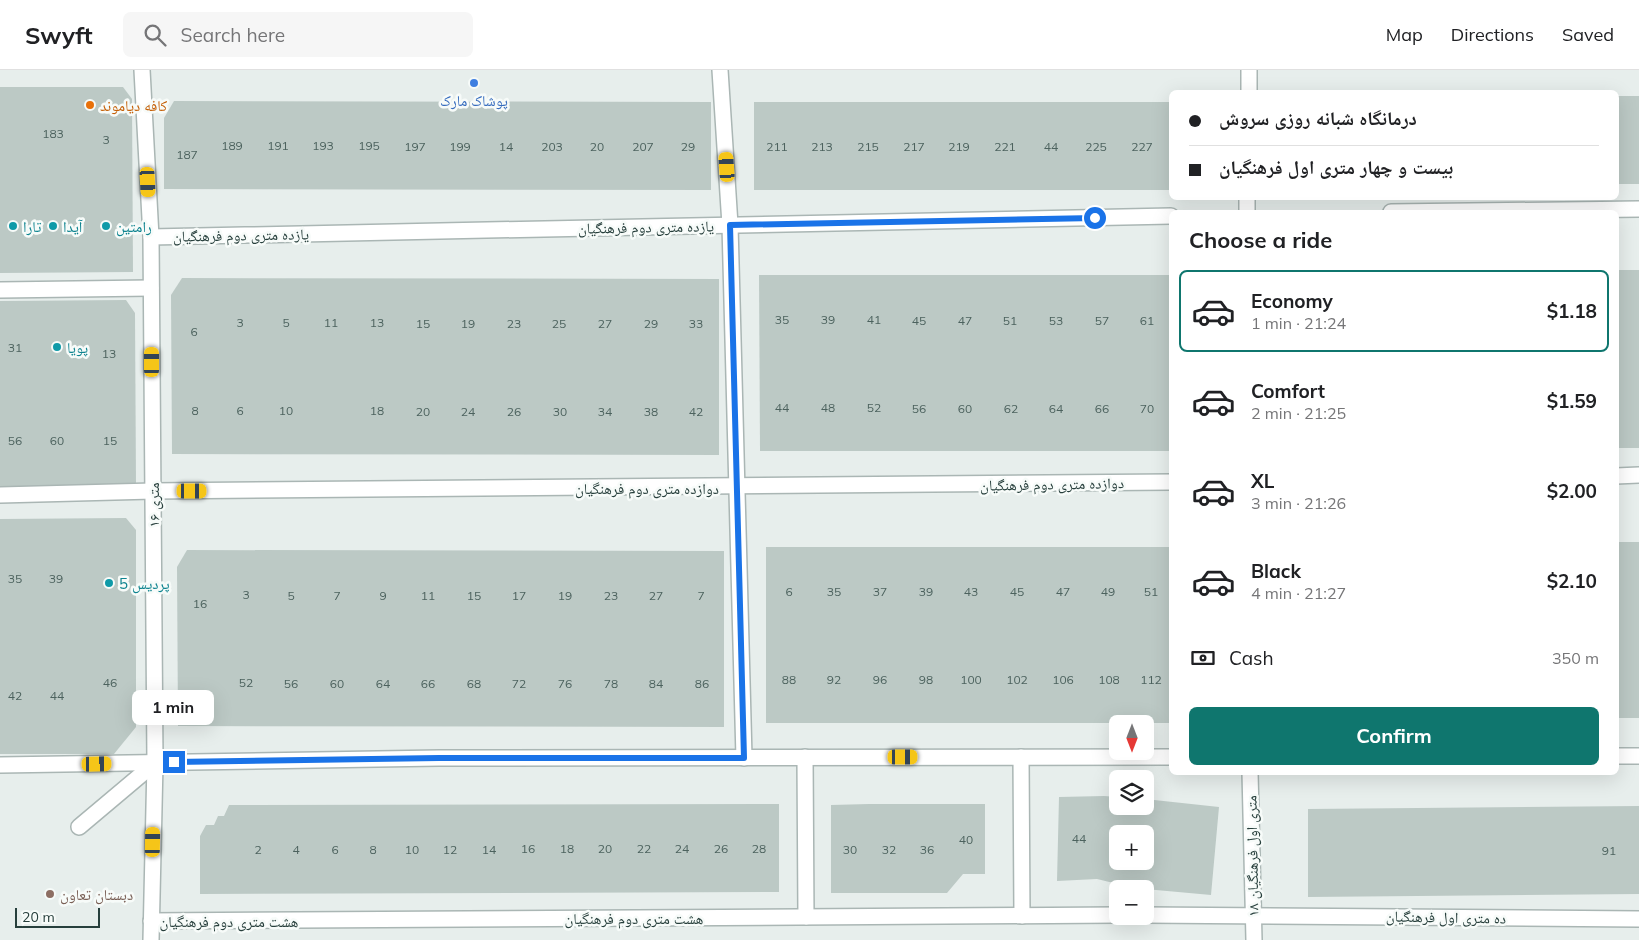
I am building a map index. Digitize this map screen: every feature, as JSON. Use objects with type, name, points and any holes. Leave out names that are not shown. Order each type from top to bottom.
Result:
[{"type":"street","name":"۱۶ متری","points":[[142,70],[152,288],[155,762],[151,940]]},
{"type":"street","points":[[720,70],[730,225],[744,758]]},
{"type":"street","points":[[1249,70],[1249,90]]},
{"type":"street","points":[[1556,210],[1639,209]]},
{"type":"street","name":"یازده متری دوم فرهنگیان","points":[[151,237],[1169,216]]},
{"type":"street","points":[[0,290],[152,288]]},
{"type":"street","points":[[1619,476],[1639,475]]},
{"type":"street","name":"دوازده متری دوم فرهنگیان","points":[[0,495],[153,491],[738,488],[1169,482]]},
{"type":"street","points":[[0,765],[439,758],[1169,756]]},
{"type":"street","points":[[1619,756],[1639,756]]},
{"type":"street","points":[[804,757],[806,917]]},
{"type":"street","points":[[1021,757],[1022,916]]},
{"type":"street","points":[[79,826],[155,762]]},
{"type":"street","name":"۱۸ متری اول فرهنگیان","points":[[1250,775],[1254,940]]},
{"type":"street","points":[[1154,915],[1253,914]]},
{"type":"street","name":"ده متری اول فرهنگیان","points":[[1253,914],[1639,919]]},
{"type":"street","name":"هشت متری دوم فرهنگیان","points":[[152,921],[1109,915]]},
{"type":"building","points":[[0,87],[123,87],[132,99],[133,272],[0,273]]},
{"type":"building","points":[[1619,96],[1639,96],[1639,184],[1619,184]]},
{"type":"building","points":[[174,101],[711,102],[711,190],[164,189],[164,118]]},
{"type":"building","points":[[754,102],[1169,102],[1169,190],[754,190]]},
{"type":"building","points":[[1619,270],[1639,270],[1639,448],[1619,448]]},
{"type":"building","points":[[759,275],[1169,275],[1169,451],[760,451]]},
{"type":"building","points":[[182,278],[719,279],[719,455],[172,454],[171,295]]},
{"type":"building","points":[[126,300],[135,313],[136,486],[0,486],[0,301]]},
{"type":"building","points":[[126,518],[136,530],[136,727],[114,754],[0,754],[0,519]]},
{"type":"building","points":[[1619,542],[1639,542],[1639,718],[1619,718]]},
{"type":"building","points":[[766,547],[1169,547],[1169,723],[1154,723],[1154,715],[1109,715],[1109,723],[766,723]]},
{"type":"building","points":[[187,550],[724,551],[724,727],[178,726],[177,567]]},
{"type":"building","points":[[1109,796],[1109,815],[1154,815],[1154,800],[1219,807],[1211,895],[1154,890],[1154,880],[1109,880],[1109,882],[1097,879],[1057,881],[1059,797]]},
{"type":"building","points":[[779,804],[779,892],[200,894],[200,836],[206,825],[214,825],[218,816],[224,816],[229,805]]},
{"type":"building","points":[[985,804],[985,874],[963,874],[947,893],[831,893],[831,805]]},
{"type":"building","points":[[1639,806],[1639,894],[1308,897],[1308,809]]},
{"type":"place","name":"پوشاک مارک","points":[[474,83]]},
{"type":"place","name":"کافه دیاموند","points":[[90,105]]},
{"type":"place","name":"تارا","points":[[13,226]]},
{"type":"place","name":"آیدا","points":[[53,226]]},
{"type":"place","name":"رامتین","points":[[106,226]]},
{"type":"place","name":"پویا","points":[[57,347]]},
{"type":"place","name":"پردیس 5","points":[[109,583]]},
{"type":"place","name":"دبستان تعاون","points":[[50,894]]},
{"type":"route","points":[[174,762],[439,758],[744,758],[730,225],[1095,218]]}]
